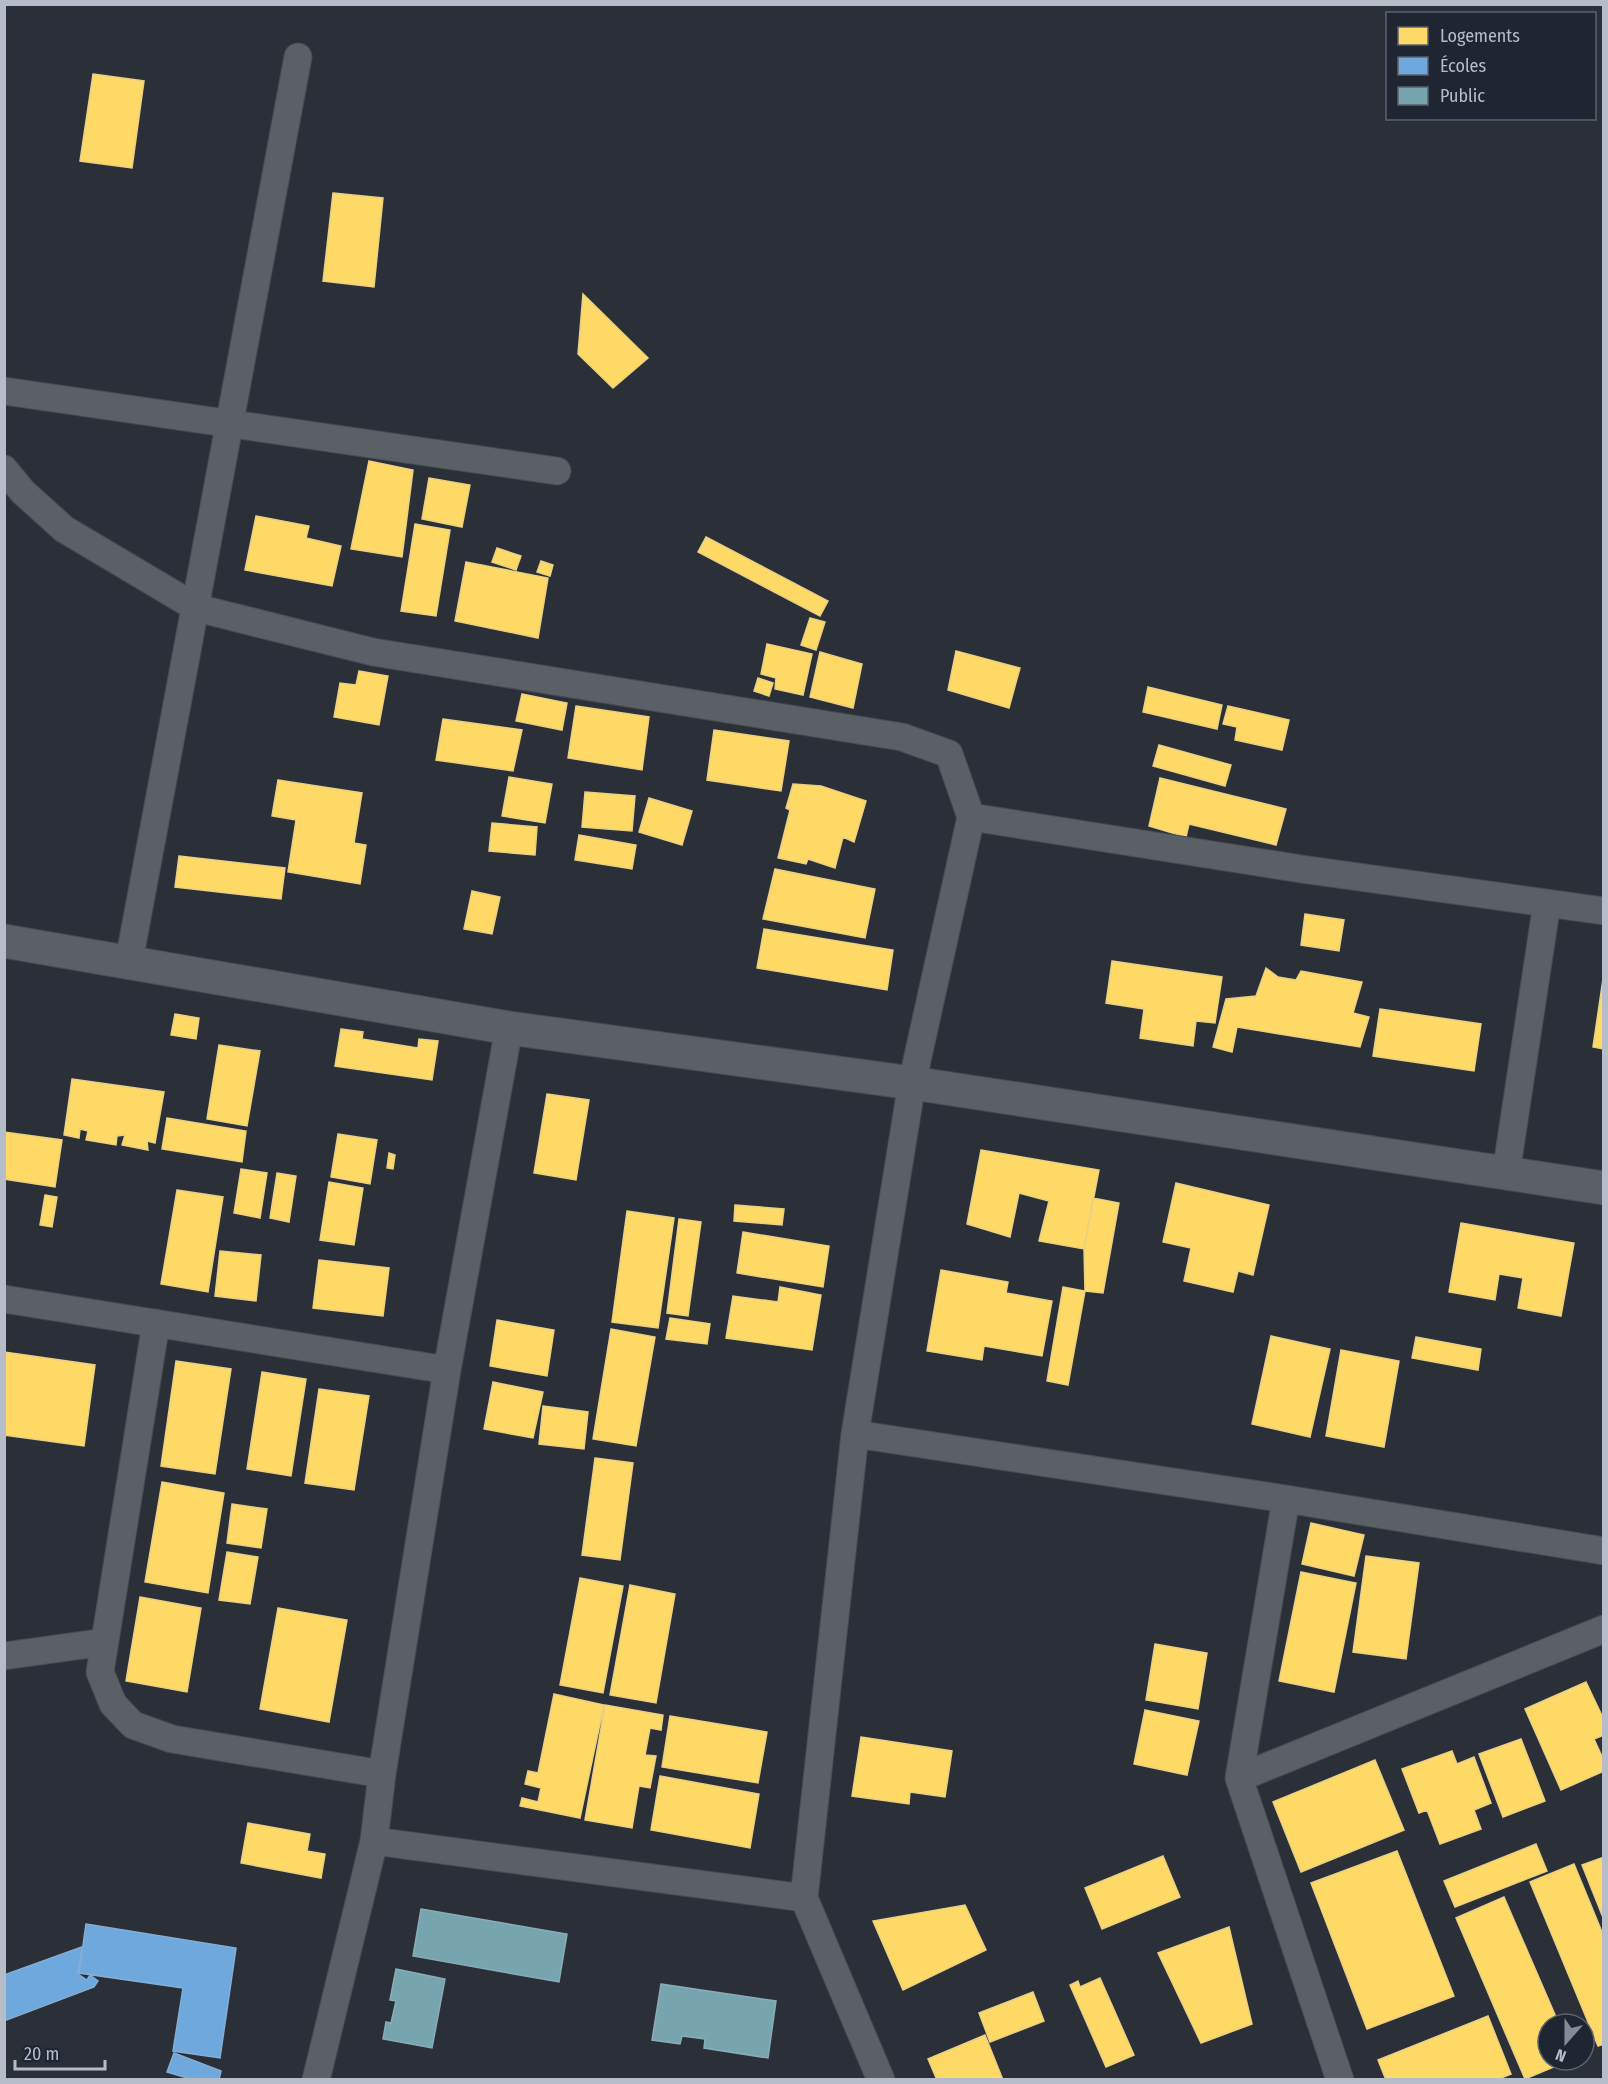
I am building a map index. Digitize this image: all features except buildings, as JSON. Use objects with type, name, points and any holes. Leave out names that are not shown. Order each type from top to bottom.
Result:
[{"type":"street","points":[[129,962],[197,608],[298,57]]},
{"type":"street","points":[[4,391],[557,471]]},
{"type":"street","points":[[4,469],[23,492],[64,529],[197,608],[373,652],[902,737],[949,754],[971,817],[912,1083],[855,1434],[804,1898],[880,2079]]},
{"type":"street","points":[[971,817],[1308,870],[1604,911]]},
{"type":"street","points":[[1506,1173],[1547,903]]},
{"type":"street","points":[[4,941],[509,1028],[912,1083],[1604,1188]]},
{"type":"street","points":[[316,2079],[374,1841],[382,1774],[447,1370],[509,1028]]},
{"type":"street","points":[[7,1301],[447,1370]]},
{"type":"street","points":[[156,1323],[100,1672],[112,1704],[133,1725],[172,1739],[382,1774]]},
{"type":"street","points":[[855,1434],[1286,1499],[1604,1551]]},
{"type":"street","points":[[1286,1499],[1239,1778],[1340,2079]]},
{"type":"street","points":[[1239,1778],[1604,1629]]},
{"type":"street","points":[[4,1656],[105,1642]]},
{"type":"street","points":[[374,1841],[804,1898]]}]
